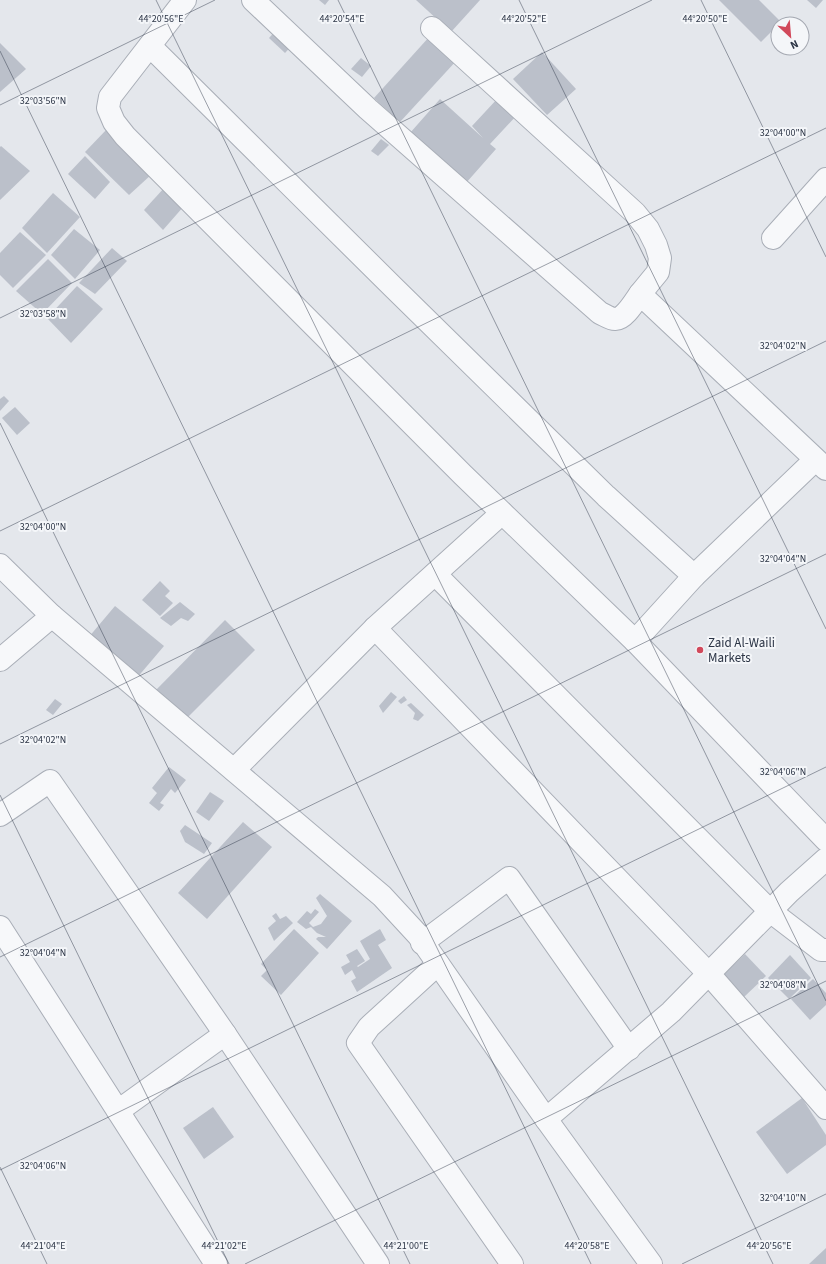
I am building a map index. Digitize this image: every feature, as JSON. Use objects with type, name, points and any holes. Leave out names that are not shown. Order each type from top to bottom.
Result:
[{"type":"street","points":[[253,0],[368,109],[600,313],[616,320],[622,317],[658,272],[660,258],[656,245],[648,230],[635,213],[432,28]]},
{"type":"street","points":[[179,2],[150,46],[110,97],[108,108],[114,122],[125,136],[502,513],[635,641],[826,840]]},
{"type":"street","points":[[150,46],[606,496],[694,576]]},
{"type":"street","points":[[773,238],[826,179]]},
{"type":"street","points":[[635,641],[694,576],[821,464],[640,294]]},
{"type":"street","points":[[234,770],[375,628],[502,513]]},
{"type":"street","points":[[0,565],[52,616],[382,896],[418,935],[422,943],[546,1119],[651,1264]]},
{"type":"street","points":[[436,574],[770,911],[821,950],[826,950]]},
{"type":"street","points":[[0,660],[52,616]]},
{"type":"street","points":[[375,628],[709,974],[826,1108]]},
{"type":"street","points":[[0,815],[50,781],[225,1034],[378,1264]]},
{"type":"street","points":[[546,1119],[671,1012],[770,911],[826,859]]},
{"type":"street","points":[[422,943],[508,878],[629,1049]]},
{"type":"street","points":[[0,927],[216,1264]]},
{"type":"street","points":[[438,964],[369,1027],[358,1044],[512,1264]]},
{"type":"street","points":[[118,1111],[225,1034]]},
{"type":"building","points":[[319,0],[329,0],[325,5]]},
{"type":"building","points":[[416,0],[480,0],[451,32]]},
{"type":"building","points":[[719,0],[759,0],[775,16],[770,16],[770,33],[761,42]]},
{"type":"building","points":[[807,0],[823,0],[816,8]]},
{"type":"building","points":[[279,27],[295,42],[285,53],[269,38]]},
{"type":"building","points":[[430,36],[457,60],[400,122],[374,98]]},
{"type":"building","points":[[0,43],[26,69],[0,92]]},
{"type":"building","points":[[542,52],[576,89],[547,115],[513,79]]},
{"type":"building","points":[[361,58],[371,66],[362,77],[351,69]]},
{"type":"building","points":[[498,98],[517,115],[490,144],[496,149],[466,183],[410,133],[440,99],[483,138],[472,126]]},
{"type":"building","points":[[108,128],[152,174],[129,195],[85,152]]},
{"type":"building","points":[[381,139],[389,145],[378,156],[371,151]]},
{"type":"building","points":[[1,146],[30,171],[0,200],[0,147]]},
{"type":"building","points":[[85,156],[110,182],[95,199],[68,174]]},
{"type":"building","points":[[165,187],[184,206],[163,230],[144,210]]},
{"type":"building","points":[[53,193],[80,217],[47,253],[22,228]]},
{"type":"building","points":[[74,229],[100,250],[75,279],[51,255]]},
{"type":"building","points":[[20,232],[46,255],[13,288],[0,275],[0,253]]},
{"type":"building","points":[[112,248],[127,261],[95,294],[79,283]]},
{"type":"building","points":[[48,259],[72,283],[42,314],[16,291]]},
{"type":"building","points":[[77,286],[103,309],[71,343],[47,318]]},
{"type":"building","points":[[4,396],[9,401],[0,411],[0,399]]},
{"type":"building","points":[[15,407],[30,423],[17,435],[2,418]]},
{"type":"building","points":[[160,581],[170,591],[165,596],[173,603],[160,616],[142,600]]},
{"type":"building","points":[[180,602],[195,614],[188,621],[181,618],[171,626],[160,618]]},
{"type":"building","points":[[115,606],[164,646],[136,679],[88,638]]},
{"type":"building","points":[[225,620],[255,650],[185,720],[155,691]]},
{"type":"building","points":[[391,692],[397,697],[383,713],[379,706]]},
{"type":"building","points":[[404,696],[407,700],[401,704],[398,701]]},
{"type":"building","points":[[55,699],[62,704],[53,715],[46,710]]},
{"type":"building","points":[[411,703],[424,715],[418,721],[413,719],[415,713],[407,705]]},
{"type":"building","points":[[169,767],[186,780],[175,793],[171,789],[160,803],[164,805],[159,811],[149,803],[157,793],[152,788]]},
{"type":"building","points":[[210,792],[224,801],[209,821],[196,812]]},
{"type":"building","points":[[243,822],[272,847],[207,919],[178,893]]},
{"type":"building","points":[[185,825],[212,843],[204,854],[185,842],[180,831]]},
{"type":"building","points":[[320,894],[352,921],[327,949],[316,939],[318,937],[326,937],[317,933],[311,927],[306,929],[297,922],[307,911],[311,914],[315,909],[319,912],[309,923],[313,927],[321,924],[327,916],[316,898]]},
{"type":"building","points":[[276,913],[280,919],[286,916],[293,923],[274,941],[268,928],[276,921],[272,916]]},
{"type":"building","points":[[294,929],[319,953],[281,995],[261,976],[267,970],[261,964]]},
{"type":"building","points":[[380,929],[386,940],[378,945],[392,968],[357,992],[351,981],[356,978],[352,970],[345,975],[341,967],[350,962],[346,955],[357,949],[365,961],[357,966],[358,967],[370,959],[360,941]]},
{"type":"building","points":[[745,954],[766,976],[744,997],[723,975]]},
{"type":"building","points":[[790,955],[811,978],[789,999],[768,978]]},
{"type":"building","points":[[813,979],[826,993],[826,1005],[810,1020],[791,999]]},
{"type":"building","points":[[802,1098],[826,1135],[826,1145],[787,1174],[756,1132]]},
{"type":"building","points":[[213,1107],[234,1137],[204,1159],[183,1128]]},
{"type":"building","points":[[826,1248],[826,1264],[809,1264]]},
{"type":"place","name":"Zaid Al-Waili Markets","points":[[700,650]]}]
